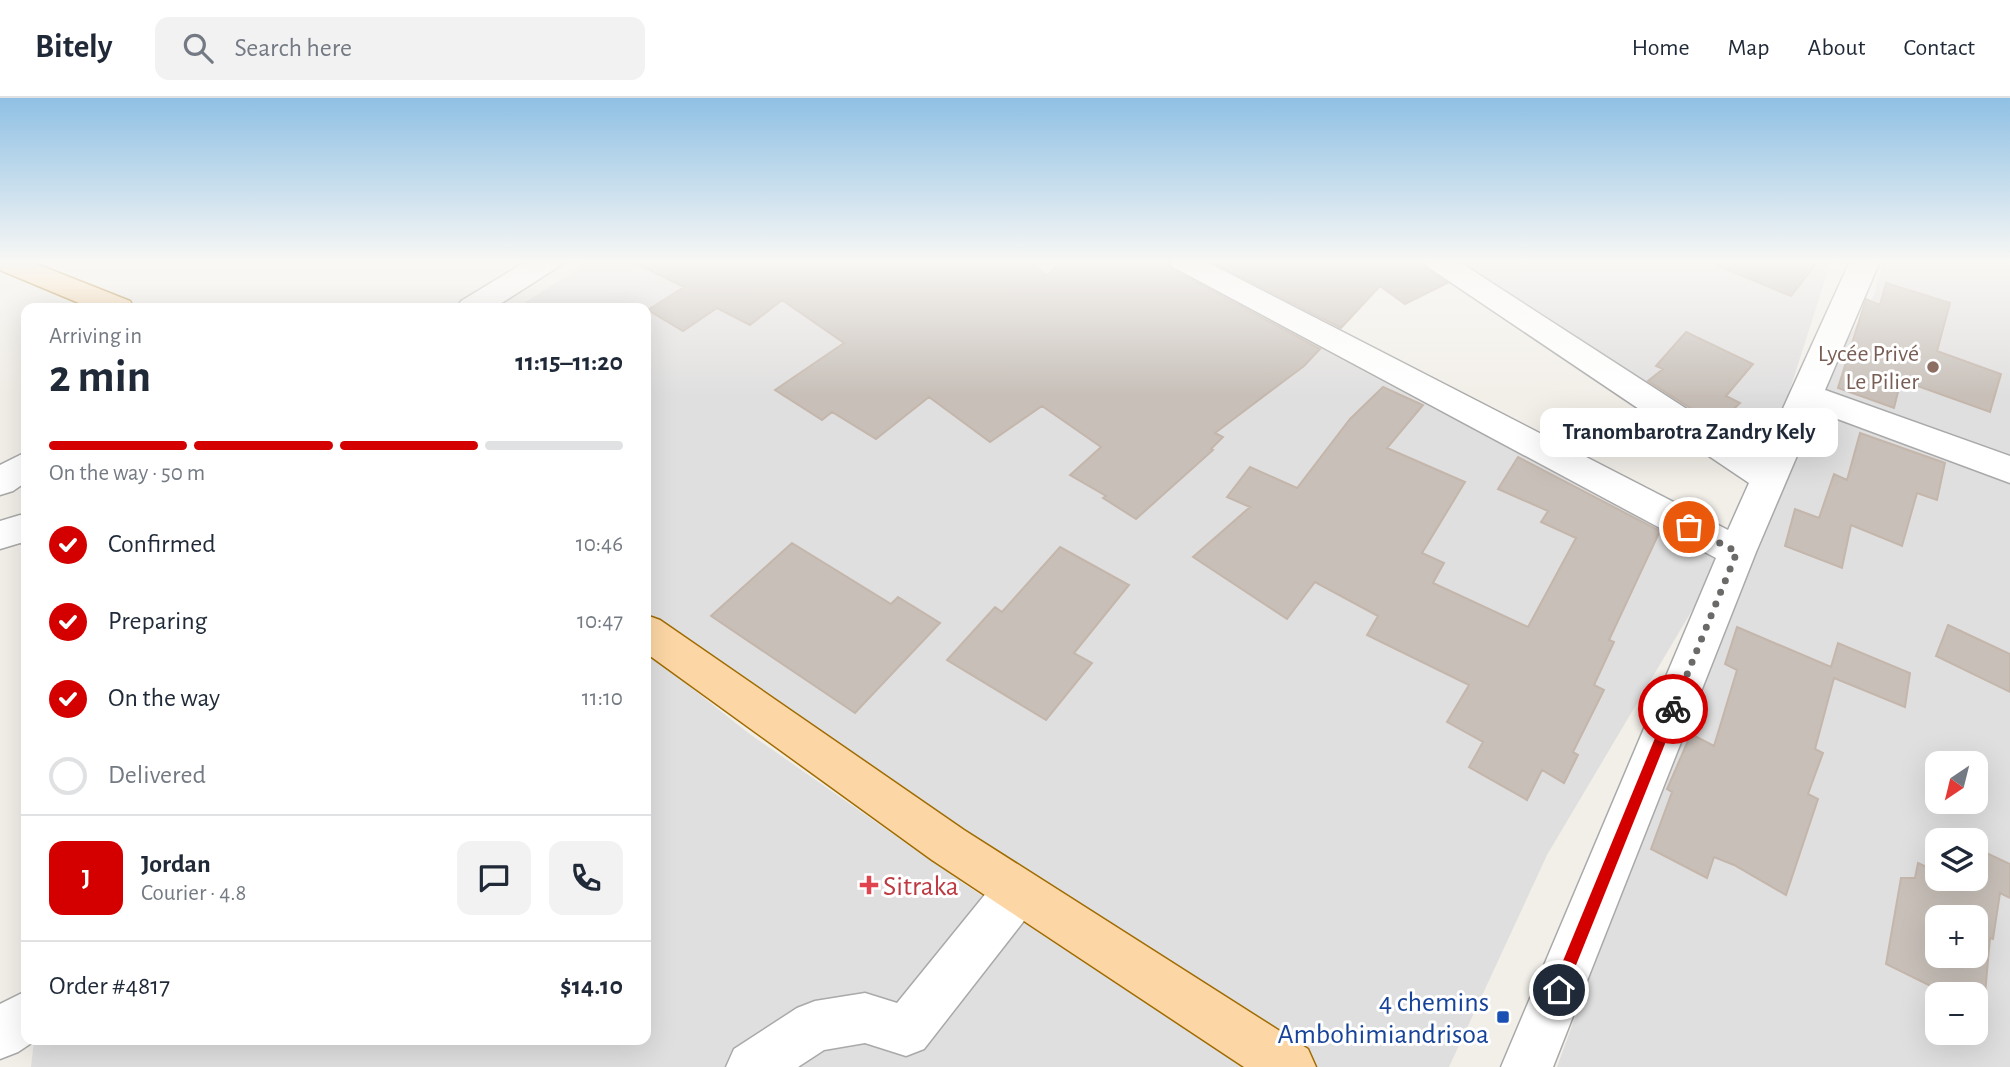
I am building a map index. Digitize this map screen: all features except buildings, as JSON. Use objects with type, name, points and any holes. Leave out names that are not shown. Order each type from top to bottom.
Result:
[{"type":"main road","points":[[651,635],[1017,892],[1290,1067]]},
{"type":"street","points":[[1269,306],[1737,552]]},
{"type":"street","points":[[1507,306],[1769,479]]},
{"type":"street","points":[[1527,1067],[1737,552],[1845,306]]},
{"type":"street","points":[[1805,395],[2010,470]]},
{"type":"street","points":[[0,482],[21,469]]},
{"type":"street","points":[[0,536],[21,529]]},
{"type":"street","points":[[752,1067],[815,1026],[865,1018],[906,1031],[1017,892]]},
{"type":"street","points":[[0,1034],[21,1019]]},
{"type":"shaded area","points":[[651,306],[1242,306],[1436,410],[1726,553],[1547,855],[1449,1067],[1315,1067],[931,813],[651,615]]},
{"type":"shaded area","points":[[1513,306],[1817,306],[1765,468],[1636,388]]},
{"type":"shaded area","points":[[1867,306],[2010,306],[2010,463],[1816,392]]},
{"type":"shaded area","points":[[1811,403],[2010,477],[2010,1067],[1557,1067],[1668,762]]},
{"type":"shaded area","points":[[651,656],[747,732],[963,883],[1243,1067],[31,1067],[33,1045],[651,1045]]},
{"type":"way so far","points":[[1673,709],[1737,552],[1689,527]]},
{"type":"place","name":"Lycée Privé Le Pilier","points":[[1933,367]]},
{"type":"place","name":"Tranombarotra Zandry Kely","points":[[1689,527]]},
{"type":"place","name":"Sitraka","points":[[869,885]]},
{"type":"place","name":"4 chemins Ambohimiandrisoa","points":[[1503,1017]]},
{"type":"route","points":[[1559,990],[1673,709]]}]
